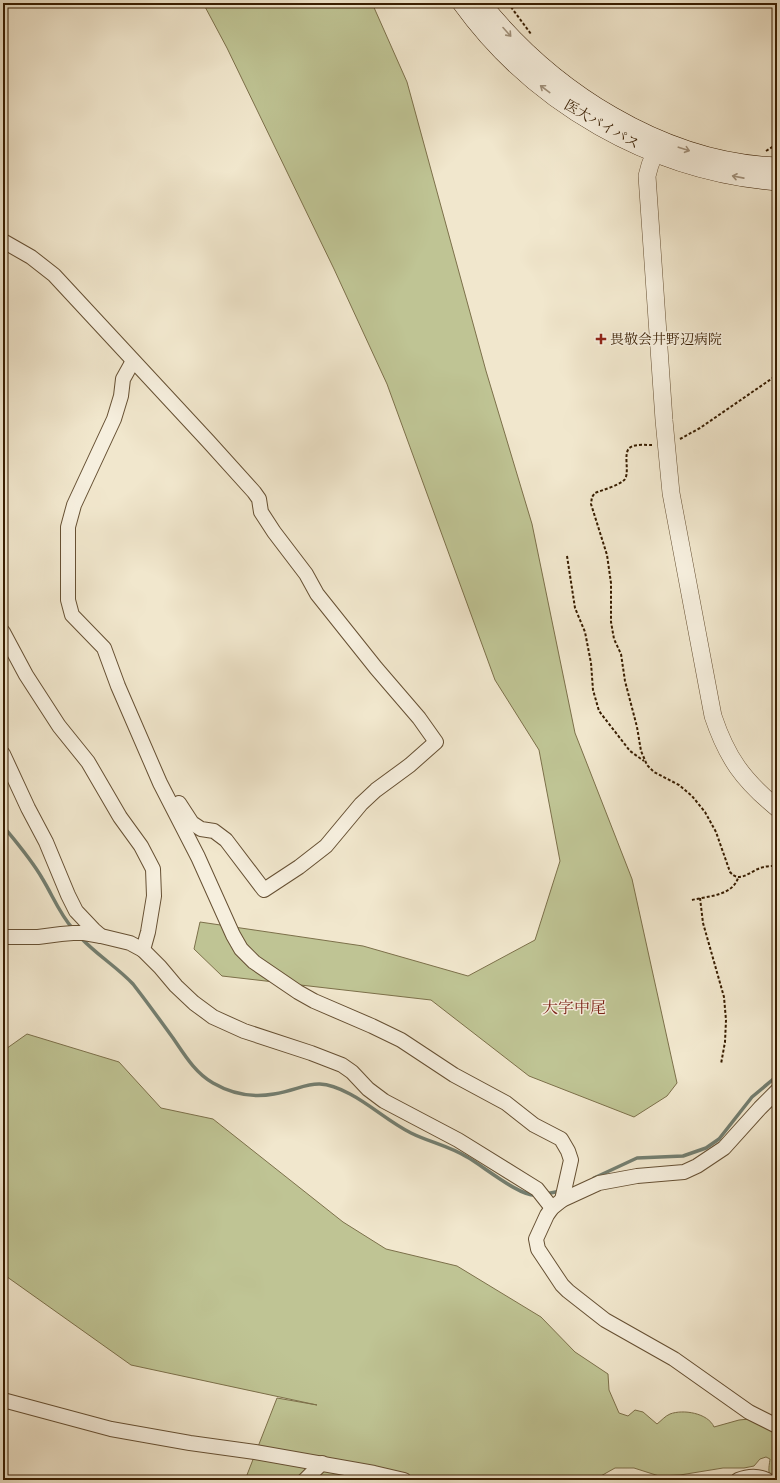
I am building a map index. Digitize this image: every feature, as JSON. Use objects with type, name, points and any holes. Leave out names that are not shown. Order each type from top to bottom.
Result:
[{"type":"main road","name":"医大バイパス","points":[[462,3],[507,55],[536,82],[590,120],[609,130],[657,146],[705,170],[744,178],[777,181]]},
{"type":"main road","name":"医大バイパス","points":[[481,3],[530,56],[563,84],[602,110],[629,125],[657,146],[688,150],[714,158],[753,165],[777,167]]},
{"type":"street","points":[[657,146],[647,176],[666,444],[671,493],[713,716],[726,749],[735,764],[750,784],[777,808]]},
{"type":"street","points":[[3,241],[31,257],[54,275],[254,492],[259,499],[261,512],[274,532],[306,574],[317,594],[376,668],[419,718],[436,742],[410,765],[376,790],[361,804],[326,846],[300,867],[264,890],[226,840],[214,831],[201,829],[192,824],[171,791],[160,783]]},
{"type":"street","points":[[133,361],[123,379],[121,396],[114,419],[74,505],[68,527],[68,600],[72,615],[104,648],[118,686],[160,783],[198,857],[233,935],[246,955],[276,978],[298,992],[314,1001],[401,1040],[454,1075],[501,1100],[534,1125],[560,1139],[565,1144],[571,1160],[557,1204]]},
{"type":"street","points":[[3,632],[26,674],[59,726],[88,762],[120,817],[141,846],[153,870],[154,896],[148,932],[143,950]]},
{"type":"street","points":[[3,754],[28,808],[46,842],[73,906],[89,925],[101,936]]},
{"type":"street","points":[[3,937],[38,937],[84,933],[130,943],[143,950],[194,1004],[213,1017],[244,1031],[335,1061],[352,1072],[368,1089],[384,1101],[458,1140],[537,1189],[557,1204]]},
{"type":"street","points":[[777,1092],[760,1108],[724,1148],[691,1170],[599,1183],[557,1204],[547,1215],[537,1235],[536,1244],[542,1255],[568,1291],[605,1320],[674,1359],[749,1412],[777,1426]]},
{"type":"street","points":[[3,1400],[133,1434],[322,1463],[404,1480]]},
{"type":"street","points":[[305,1480],[322,1463]]},
{"type":"street","points":[[738,1480],[753,1476],[762,1477],[766,1480]]},
{"type":"path","points":[[508,3],[533,36]]},
{"type":"path","points":[[764,152],[777,144]]},
{"type":"path","points":[[645,761],[625,681],[621,654],[614,639],[610,622],[611,583],[606,555],[592,504],[592,497],[594,493],[622,482],[626,478],[626,454],[631,446],[666,444],[678,440],[700,428],[777,375]]},
{"type":"path","points":[[567,556],[575,608],[585,632],[591,662],[593,690],[599,711],[630,751],[645,761],[654,772],[679,785],[692,796],[705,812],[716,832],[730,872],[733,876],[738,878]]},
{"type":"path","points":[[692,900],[724,892],[732,888],[738,878],[759,868],[777,866]]},
{"type":"path","points":[[700,898],[703,923],[724,997],[726,1020],[725,1042],[721,1064]]},
{"type":"green space","points":[[203,3],[372,3],[407,82],[486,371],[532,524],[575,733],[632,879],[677,1083],[667,1096],[634,1117],[529,1076],[431,1000],[222,976],[194,949],[200,922],[363,946],[468,976],[535,940],[560,861],[539,750],[495,680],[387,384],[334,269],[227,48]]},
{"type":"green space","points":[[27,1034],[119,1062],[161,1108],[213,1119],[343,1222],[386,1249],[457,1266],[541,1317],[575,1352],[608,1374],[609,1390],[619,1413],[628,1416],[635,1410],[643,1412],[657,1424],[670,1414],[682,1412],[695,1413],[706,1418],[714,1427],[739,1420],[749,1419],[777,1434],[777,1480],[771,1477],[769,1469],[770,1459],[766,1457],[760,1459],[754,1466],[744,1468],[723,1468],[680,1475],[659,1476],[634,1468],[615,1468],[599,1477],[583,1480],[245,1480],[277,1398],[317,1405],[131,1365],[3,1274],[3,1051]]},
{"type":"waterway","points":[[3,826],[33,864],[60,911],[73,929]]},
{"type":"waterway","points":[[81,938],[133,984],[190,1063],[207,1079],[220,1087],[242,1094],[258,1096],[319,1084],[338,1088],[358,1098],[395,1124],[411,1133],[460,1153],[521,1191],[530,1195],[537,1195]]},
{"type":"waterway","points":[[594,1178],[637,1158],[683,1156],[706,1148],[719,1139],[752,1097],[777,1076]]},
{"type":"waterway","points":[[545,1194],[561,1191]]},
{"type":"place","name":"畏敬会井野辺病院","points":[[601,339]]},
{"type":"district","name":"大字中尾","points":[[574,1007]]}]
